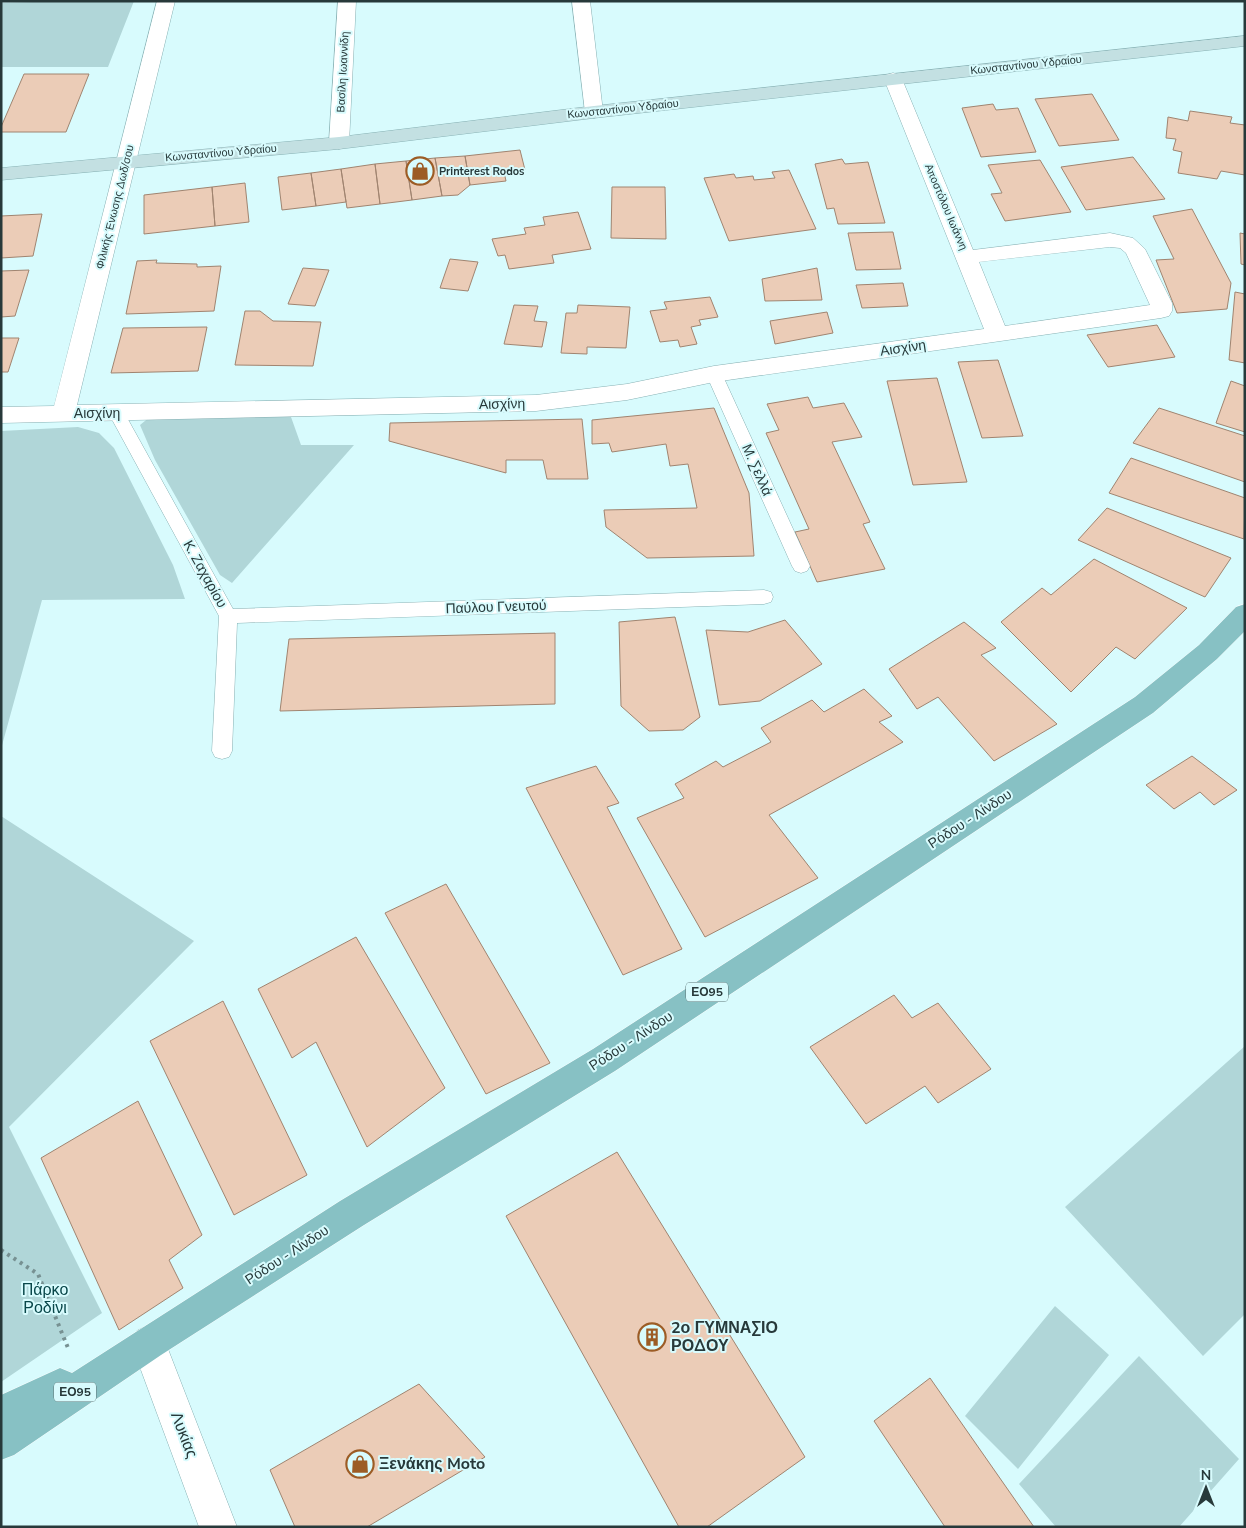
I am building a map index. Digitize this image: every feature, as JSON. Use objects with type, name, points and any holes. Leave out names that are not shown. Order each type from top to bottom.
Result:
[{"type":"main road","name":"Ρόδου - Λίνδου","points":[[1,1442],[352,1213],[604,1060],[1136,710],[1208,652],[1245,614]]},
{"type":"main road","name":"Ρόδου - Λίνδου","points":[[1,1414],[150,1343]]},
{"type":"street","name":"Φιλικής Ένωσης Δωδ/σου","points":[[64,413],[166,1]]},
{"type":"street","name":"Βασίλη Ιωαννίδη","points":[[339,143],[347,1]]},
{"type":"street","points":[[581,1],[594,112]]},
{"type":"street","name":"Κωνσταντίνου Υδραίου","points":[[1,174],[339,143],[594,112],[1245,41]]},
{"type":"street","name":"Αποστόλου Ιωάννη","points":[[893,79],[998,335]]},
{"type":"street","name":"Αισχίνη","points":[[1,415],[117,414],[536,403],[627,392],[714,374],[998,335],[1161,310],[1161,303],[1135,249],[1126,243],[1110,240],[967,257]]},
{"type":"street","name":"Λυκίας","points":[[150,1343],[218,1527]]},
{"type":"lane","name":"Μ. Σελλά","points":[[714,374],[801,566]]},
{"type":"lane","name":"Κ. Ζαχαρίου","points":[[117,414],[228,616],[222,751]]},
{"type":"lane","name":"Παύλου Γνευτού","points":[[228,616],[764,597]]},
{"type":"path","points":[[1,1250],[38,1274],[80,1376]]},
{"type":"green space","points":[[134,1],[108,67],[1,67],[1,3]]},
{"type":"green space","points":[[151,416],[291,417],[301,445],[354,445],[232,583],[220,575],[155,460],[140,425]]},
{"type":"green space","points":[[78,427],[99,433],[114,448],[173,565],[185,599],[42,600],[1,749],[1,431]]},
{"type":"green space","name":"Πάρκο Ροδίνι","points":[[1,816],[194,941],[9,1127],[102,1313],[1,1382]]},
{"type":"green space","points":[[1245,1046],[1245,1314],[1203,1356],[1065,1207]]},
{"type":"green space","points":[[1055,1306],[1109,1355],[1018,1469],[965,1416]]},
{"type":"green space","points":[[1139,1356],[1239,1459],[1179,1527],[1056,1527],[1019,1484]]},
{"type":"building","points":[[24,74],[89,74],[66,132],[1,132],[1,127]]},
{"type":"building","points":[[1092,94],[1119,140],[1059,146],[1035,99]]},
{"type":"building","points":[[993,104],[996,110],[1018,108],[1036,152],[981,157],[962,108]]},
{"type":"building","points":[[1190,111],[1232,117],[1230,123],[1245,125],[1245,175],[1221,171],[1217,179],[1178,173],[1182,152],[1173,150],[1176,139],[1166,138],[1168,117],[1188,121]]},
{"type":"building","points":[[520,150],[525,170],[504,172],[506,181],[470,185],[465,156]]},
{"type":"building","points":[[465,156],[470,185],[458,195],[442,196],[435,158]]},
{"type":"building","points":[[1133,157],[1165,199],[1086,210],[1061,167]]},
{"type":"building","points":[[435,158],[442,196],[412,200],[406,161]]},
{"type":"building","points":[[842,159],[845,164],[868,162],[885,223],[838,224],[834,208],[827,209],[815,164]]},
{"type":"building","points":[[1040,160],[1071,212],[1005,221],[991,194],[1002,193],[988,165]]},
{"type":"building","points":[[406,161],[412,200],[380,204],[375,164]]},
{"type":"building","points":[[375,164],[380,204],[347,208],[341,169]]},
{"type":"building","points":[[341,169],[346,202],[316,206],[311,173]]},
{"type":"building","points":[[789,170],[816,229],[729,241],[704,178],[734,174],[736,178],[753,176],[754,180],[775,178],[772,172]]},
{"type":"building","points":[[311,173],[316,206],[282,210],[278,177]]},
{"type":"building","points":[[245,183],[249,222],[215,226],[212,187]]},
{"type":"building","points":[[212,187],[215,226],[144,234],[144,195]]},
{"type":"building","points":[[612,187],[665,187],[666,239],[611,238]]},
{"type":"building","points":[[1192,209],[1231,283],[1227,309],[1177,313],[1156,260],[1174,259],[1153,216]]},
{"type":"building","points":[[578,212],[591,249],[552,255],[554,263],[509,269],[505,255],[498,256],[492,239],[526,234],[524,228],[545,225],[543,217]]},
{"type":"building","points":[[42,214],[33,256],[1,258],[1,216]]},
{"type":"building","points":[[893,232],[901,269],[856,270],[848,233]]},
{"type":"building","points":[[1240,233],[1245,234],[1245,265],[1241,264]]},
{"type":"building","points":[[450,259],[478,262],[468,291],[440,288]]},
{"type":"building","points":[[157,260],[156,263],[197,264],[197,267],[221,266],[214,311],[126,314],[137,261]]},
{"type":"building","points":[[303,268],[329,270],[315,306],[288,304]]},
{"type":"building","points":[[817,268],[822,300],[765,301],[762,279]]},
{"type":"building","points":[[29,270],[15,316],[1,317],[1,271]]},
{"type":"building","points":[[903,283],[908,306],[862,308],[856,285]]},
{"type":"building","points":[[1235,292],[1245,294],[1245,363],[1229,360]]},
{"type":"building","points":[[710,297],[718,317],[699,320],[701,325],[691,327],[697,344],[680,347],[678,340],[660,342],[650,311],[667,309],[664,302]]},
{"type":"building","points":[[514,305],[538,306],[534,321],[547,322],[542,347],[504,344]]},
{"type":"building","points":[[578,305],[630,307],[626,348],[587,347],[587,354],[561,353],[566,313],[577,313]]},
{"type":"building","points":[[245,311],[260,311],[273,321],[321,322],[313,366],[235,365]]},
{"type":"building","points":[[827,312],[833,333],[775,344],[770,321]]},
{"type":"building","points":[[1157,325],[1175,357],[1108,367],[1087,335]]},
{"type":"building","points":[[207,327],[198,371],[111,373],[123,328]]},
{"type":"building","points":[[1,338],[19,338],[8,372],[1,372]]},
{"type":"building","points":[[998,360],[1023,436],[982,438],[958,362]]},
{"type":"building","points":[[937,378],[967,482],[913,485],[887,381]]},
{"type":"building","points":[[1231,381],[1245,386],[1245,432],[1216,423]]},
{"type":"building","points":[[808,397],[813,408],[844,403],[862,437],[832,442],[870,522],[863,524],[885,569],[817,582],[795,532],[809,529],[766,433],[779,430],[767,404]]},
{"type":"building","points":[[714,408],[749,493],[754,556],[647,558],[606,527],[604,510],[697,508],[688,464],[670,466],[666,444],[612,452],[609,443],[592,444],[592,420]]},
{"type":"building","points":[[1159,408],[1245,436],[1245,482],[1133,443]]},
{"type":"building","points":[[582,419],[588,479],[547,479],[543,460],[506,460],[506,473],[389,441],[390,423]]},
{"type":"building","points":[[1131,458],[1245,498],[1244,539],[1109,493]]},
{"type":"building","points":[[1107,508],[1231,558],[1205,597],[1078,540]]},
{"type":"building","points":[[1094,559],[1187,608],[1135,659],[1116,647],[1071,692],[1001,622],[1042,588],[1051,595]]},
{"type":"building","points":[[675,617],[700,717],[683,730],[649,731],[621,706],[619,622]]},
{"type":"building","points":[[785,620],[822,664],[760,701],[719,705],[706,630],[748,632]]},
{"type":"building","points":[[964,622],[996,648],[981,655],[1057,724],[994,761],[938,697],[917,709],[889,669]]},
{"type":"building","points":[[555,633],[555,704],[280,711],[289,639]]},
{"type":"building","points":[[864,689],[892,716],[879,722],[903,742],[769,815],[818,878],[705,937],[637,818],[684,798],[675,784],[716,761],[723,767],[771,742],[761,728],[812,700],[824,712]]},
{"type":"building","points":[[1192,756],[1237,790],[1214,805],[1200,792],[1174,809],[1146,785]]},
{"type":"building","points":[[596,766],[619,803],[607,807],[682,949],[623,975],[526,788]]},
{"type":"building","points":[[446,884],[550,1063],[486,1094],[385,913]]},
{"type":"building","points":[[356,937],[445,1088],[367,1147],[316,1042],[292,1058],[258,989]]},
{"type":"building","points":[[894,995],[912,1018],[938,1003],[991,1069],[938,1103],[925,1086],[866,1124],[810,1047]]},
{"type":"building","points":[[223,1001],[307,1175],[234,1215],[150,1041]]},
{"type":"building","points":[[138,1101],[202,1235],[169,1260],[183,1288],[119,1330],[41,1158]]},
{"type":"building","name":"2ο ΓΥΜΝΑΣΙΟ ΡΟΔΟΥ","points":[[617,1152],[805,1457],[707,1527],[679,1527],[506,1216]]},
{"type":"building","points":[[930,1378],[1034,1527],[945,1527],[874,1421]]},
{"type":"building","points":[[419,1384],[485,1457],[367,1527],[295,1527],[270,1470]]},
{"type":"place","name":"Printerest Rodos","points":[[420,171]]},
{"type":"place","name":"2ο ΓΥΜΝΑΣΙΟ ΡΟΔΟΥ","points":[[652,1337]]},
{"type":"place","name":"Ξενάκης Moto","points":[[360,1464]]}]
